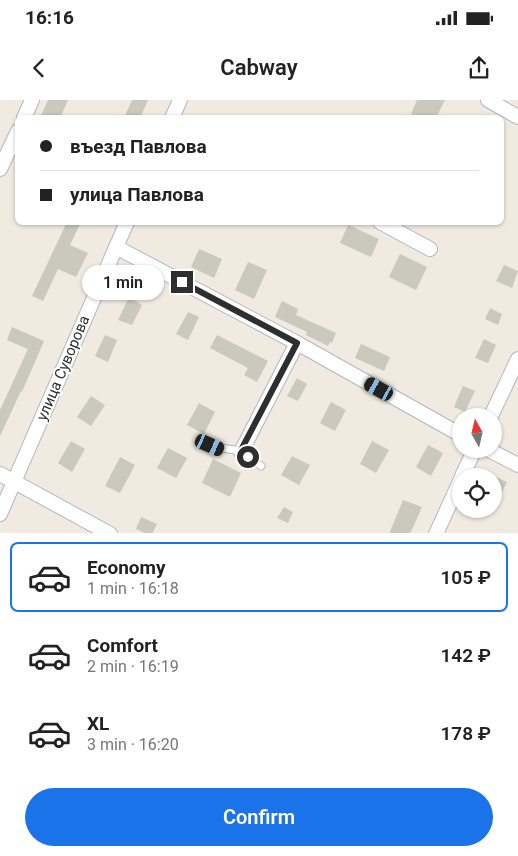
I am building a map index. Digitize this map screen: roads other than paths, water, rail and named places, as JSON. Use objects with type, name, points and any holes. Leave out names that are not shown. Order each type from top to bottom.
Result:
[{"type":"street","points":[[25,115],[32,100]]},
{"type":"street","points":[[175,115],[180,100]]},
{"type":"street","points":[[488,100],[518,117]]},
{"type":"street","points":[[0,169],[15,137]]},
{"type":"street","name":"улица Суворова","points":[[0,514],[126,225]]},
{"type":"street","points":[[386,225],[430,249]]},
{"type":"street","points":[[116,247],[297,343],[452,430]]},
{"type":"street","points":[[240,452],[297,343]]},
{"type":"street","points":[[494,408],[518,359]]},
{"type":"street","points":[[502,457],[518,465]]},
{"type":"street","points":[[0,474],[108,533]]},
{"type":"street","points":[[436,533],[452,500]]},
{"type":"lane","points":[[210,445],[220,449],[240,452],[261,466]]}]
